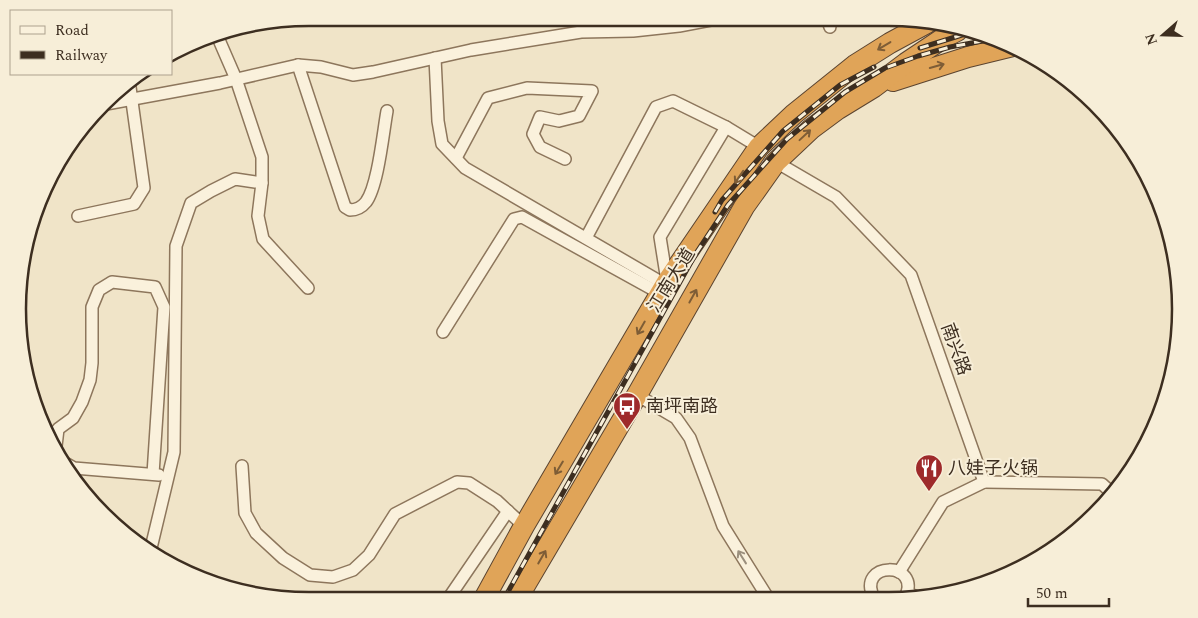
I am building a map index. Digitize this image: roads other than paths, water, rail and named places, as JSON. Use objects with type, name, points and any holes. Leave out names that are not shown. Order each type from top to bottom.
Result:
[{"type":"highway","name":"江南大道","points":[[488,592],[524,526],[665,287],[759,146],[794,114],[855,64],[918,28]]},
{"type":"highway","points":[[874,87],[952,34]]},
{"type":"highway","points":[[874,87],[942,64],[998,49]]},
{"type":"highway","name":"江南大道","points":[[521,592],[637,395],[744,206],[776,162],[811,129],[838,109],[874,87]]},
{"type":"street","points":[[116,102],[298,65],[320,67],[353,75],[471,50],[581,32],[633,31],[679,26]]},
{"type":"street","points":[[219,41],[236,79],[262,157],[262,183],[258,216],[263,239],[308,288]]},
{"type":"street","points":[[435,58],[438,121],[442,144],[465,168],[586,238],[665,287]]},
{"type":"street","points":[[298,65],[345,207],[350,210],[362,206],[367,201],[376,176],[387,112]]},
{"type":"street","points":[[456,158],[488,98],[526,88],[592,91],[579,116],[559,121],[540,117],[534,134],[540,147],[565,159]]},
{"type":"street","points":[[78,216],[134,204],[144,188],[131,90]]},
{"type":"street","points":[[586,238],[656,106],[673,101],[726,127],[759,146]]},
{"type":"street","points":[[665,287],[660,237],[726,127]]},
{"type":"street","name":"南兴路","points":[[776,162],[836,197],[911,275],[984,482]]},
{"type":"street","points":[[152,544],[174,452],[176,246],[191,203],[235,179],[262,183]]},
{"type":"street","points":[[443,332],[514,219],[522,217],[665,287]]},
{"type":"street","points":[[57,438],[58,429],[73,418],[82,402],[90,380],[92,363],[92,306],[99,290],[112,282],[155,287],[164,307],[153,474]]},
{"type":"street","points":[[637,395],[676,418],[690,438],[724,526],[764,592]]},
{"type":"street","points":[[242,466],[245,513],[256,533],[283,558],[310,575],[333,577],[353,570],[369,555],[395,514],[457,482],[469,483],[497,501],[524,526]]},
{"type":"street","points":[[76,468],[168,476]]},
{"type":"street","points":[[900,572],[942,502],[984,482],[1102,484],[1107,489]]},
{"type":"street","points":[[453,592],[508,511]]},
{"type":"street","points":[[872,592],[872,582],[878,573],[888,569],[900,572],[907,581],[906,591]]},
{"type":"railway","points":[[920,48],[960,36]]},
{"type":"railway","points":[[508,592],[695,255],[728,205],[787,139],[845,92],[885,68],[950,47],[981,41]]},
{"type":"railway","points":[[715,212],[722,200],[783,131],[840,85],[874,67]]},
{"type":"place","name":"南坪南路","points":[[627,430]]},
{"type":"place","name":"八娃子火锅","points":[[929,492]]}]
